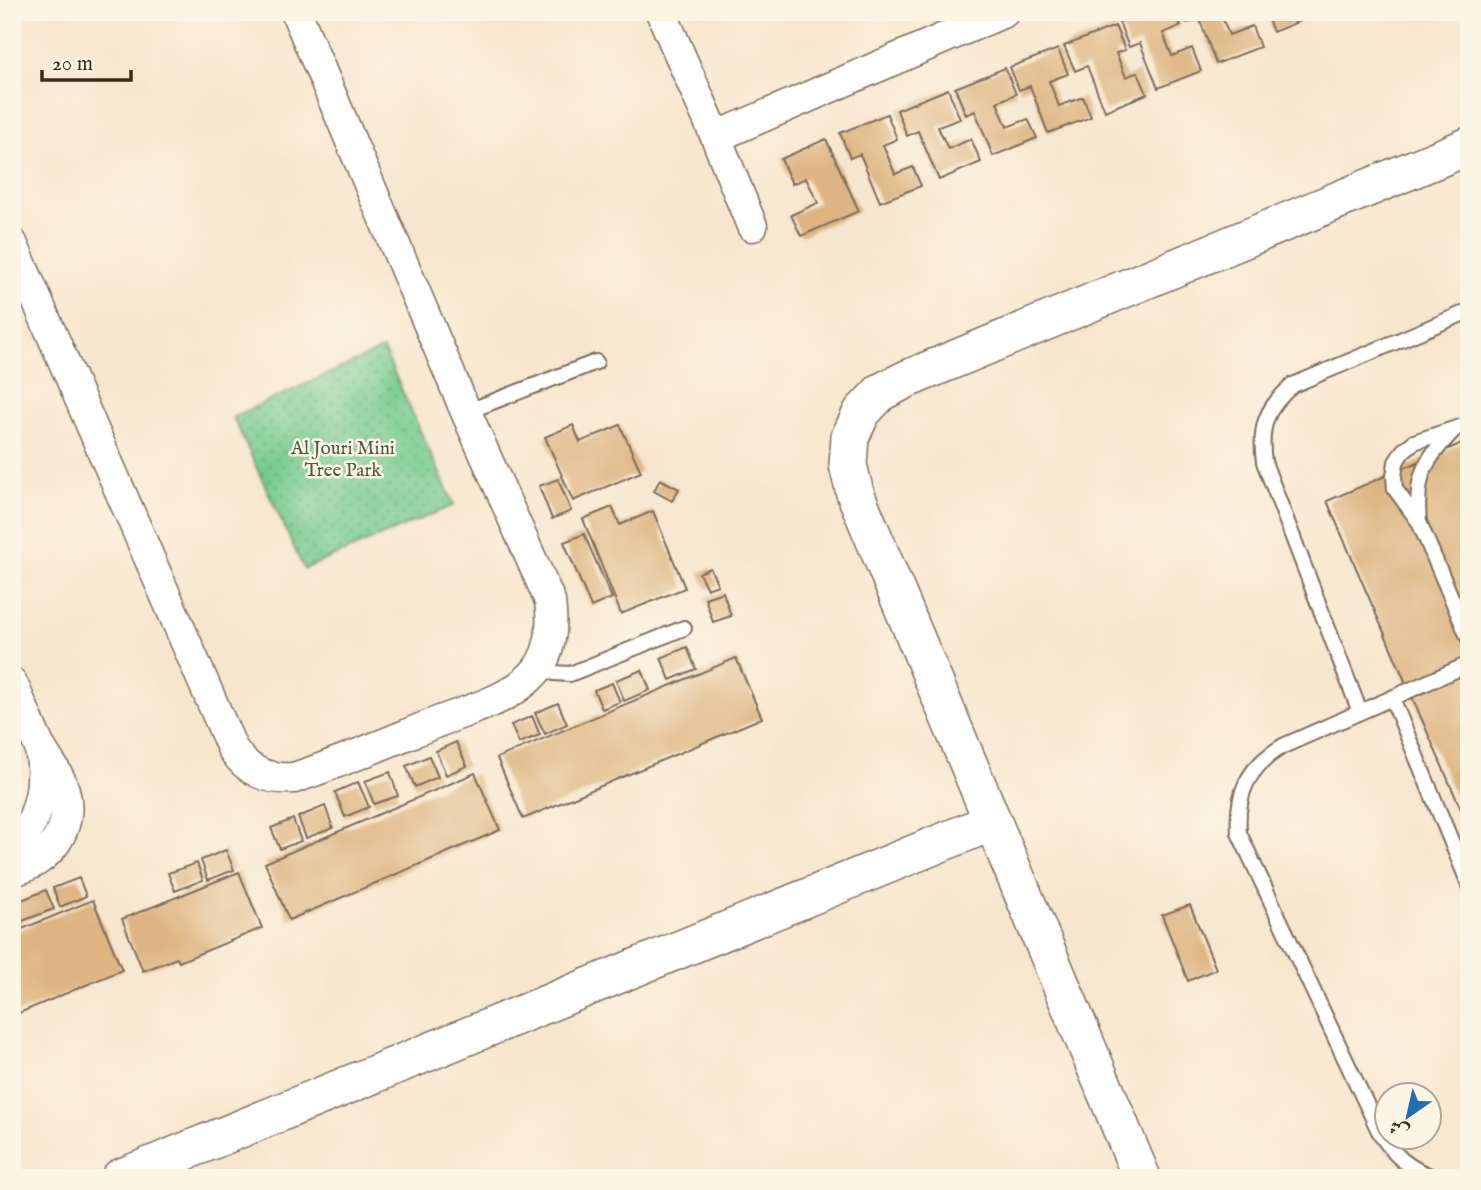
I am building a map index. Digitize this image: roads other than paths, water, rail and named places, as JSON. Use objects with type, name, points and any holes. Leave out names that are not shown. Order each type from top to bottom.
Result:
[{"type":"street","points":[[12,243],[240,761],[265,776],[279,779],[307,773],[496,699],[528,680],[540,665],[550,645],[553,624],[550,601],[466,412],[296,12]]},
{"type":"street","points":[[661,12],[752,226]]},
{"type":"street","points":[[716,137],[987,15]]},
{"type":"street","points":[[1142,1178],[855,493],[848,465],[850,438],[862,412],[881,392],[907,379],[1469,146]]},
{"type":"street","points":[[12,683],[39,745],[59,777],[64,790],[66,817],[63,831],[47,853],[36,862],[12,871]]},
{"type":"street","points":[[12,851],[25,835],[40,801],[43,782],[39,745]]},
{"type":"street","points":[[120,1178],[992,822]]},
{"type":"lane","points":[[1360,712],[1264,462],[1263,427],[1274,403],[1293,385],[1469,310]]},
{"type":"lane","points":[[466,412],[596,362]]},
{"type":"lane","points":[[1462,427],[1413,442],[1396,462],[1394,476],[1395,489],[1419,522],[1469,639]]},
{"type":"lane","points":[[1419,522],[1417,496],[1422,470],[1429,458],[1462,427]]},
{"type":"lane","points":[[540,665],[554,673],[570,674],[684,628]]},
{"type":"lane","points":[[1437,1178],[1404,1163],[1384,1139],[1239,833],[1238,815],[1246,782],[1268,755],[1469,664]]},
{"type":"lane","points":[[1392,698],[1469,884]]},
{"type":"park label","name":"Al Jouri Mini Tree Park","points":[[343,458]]}]
